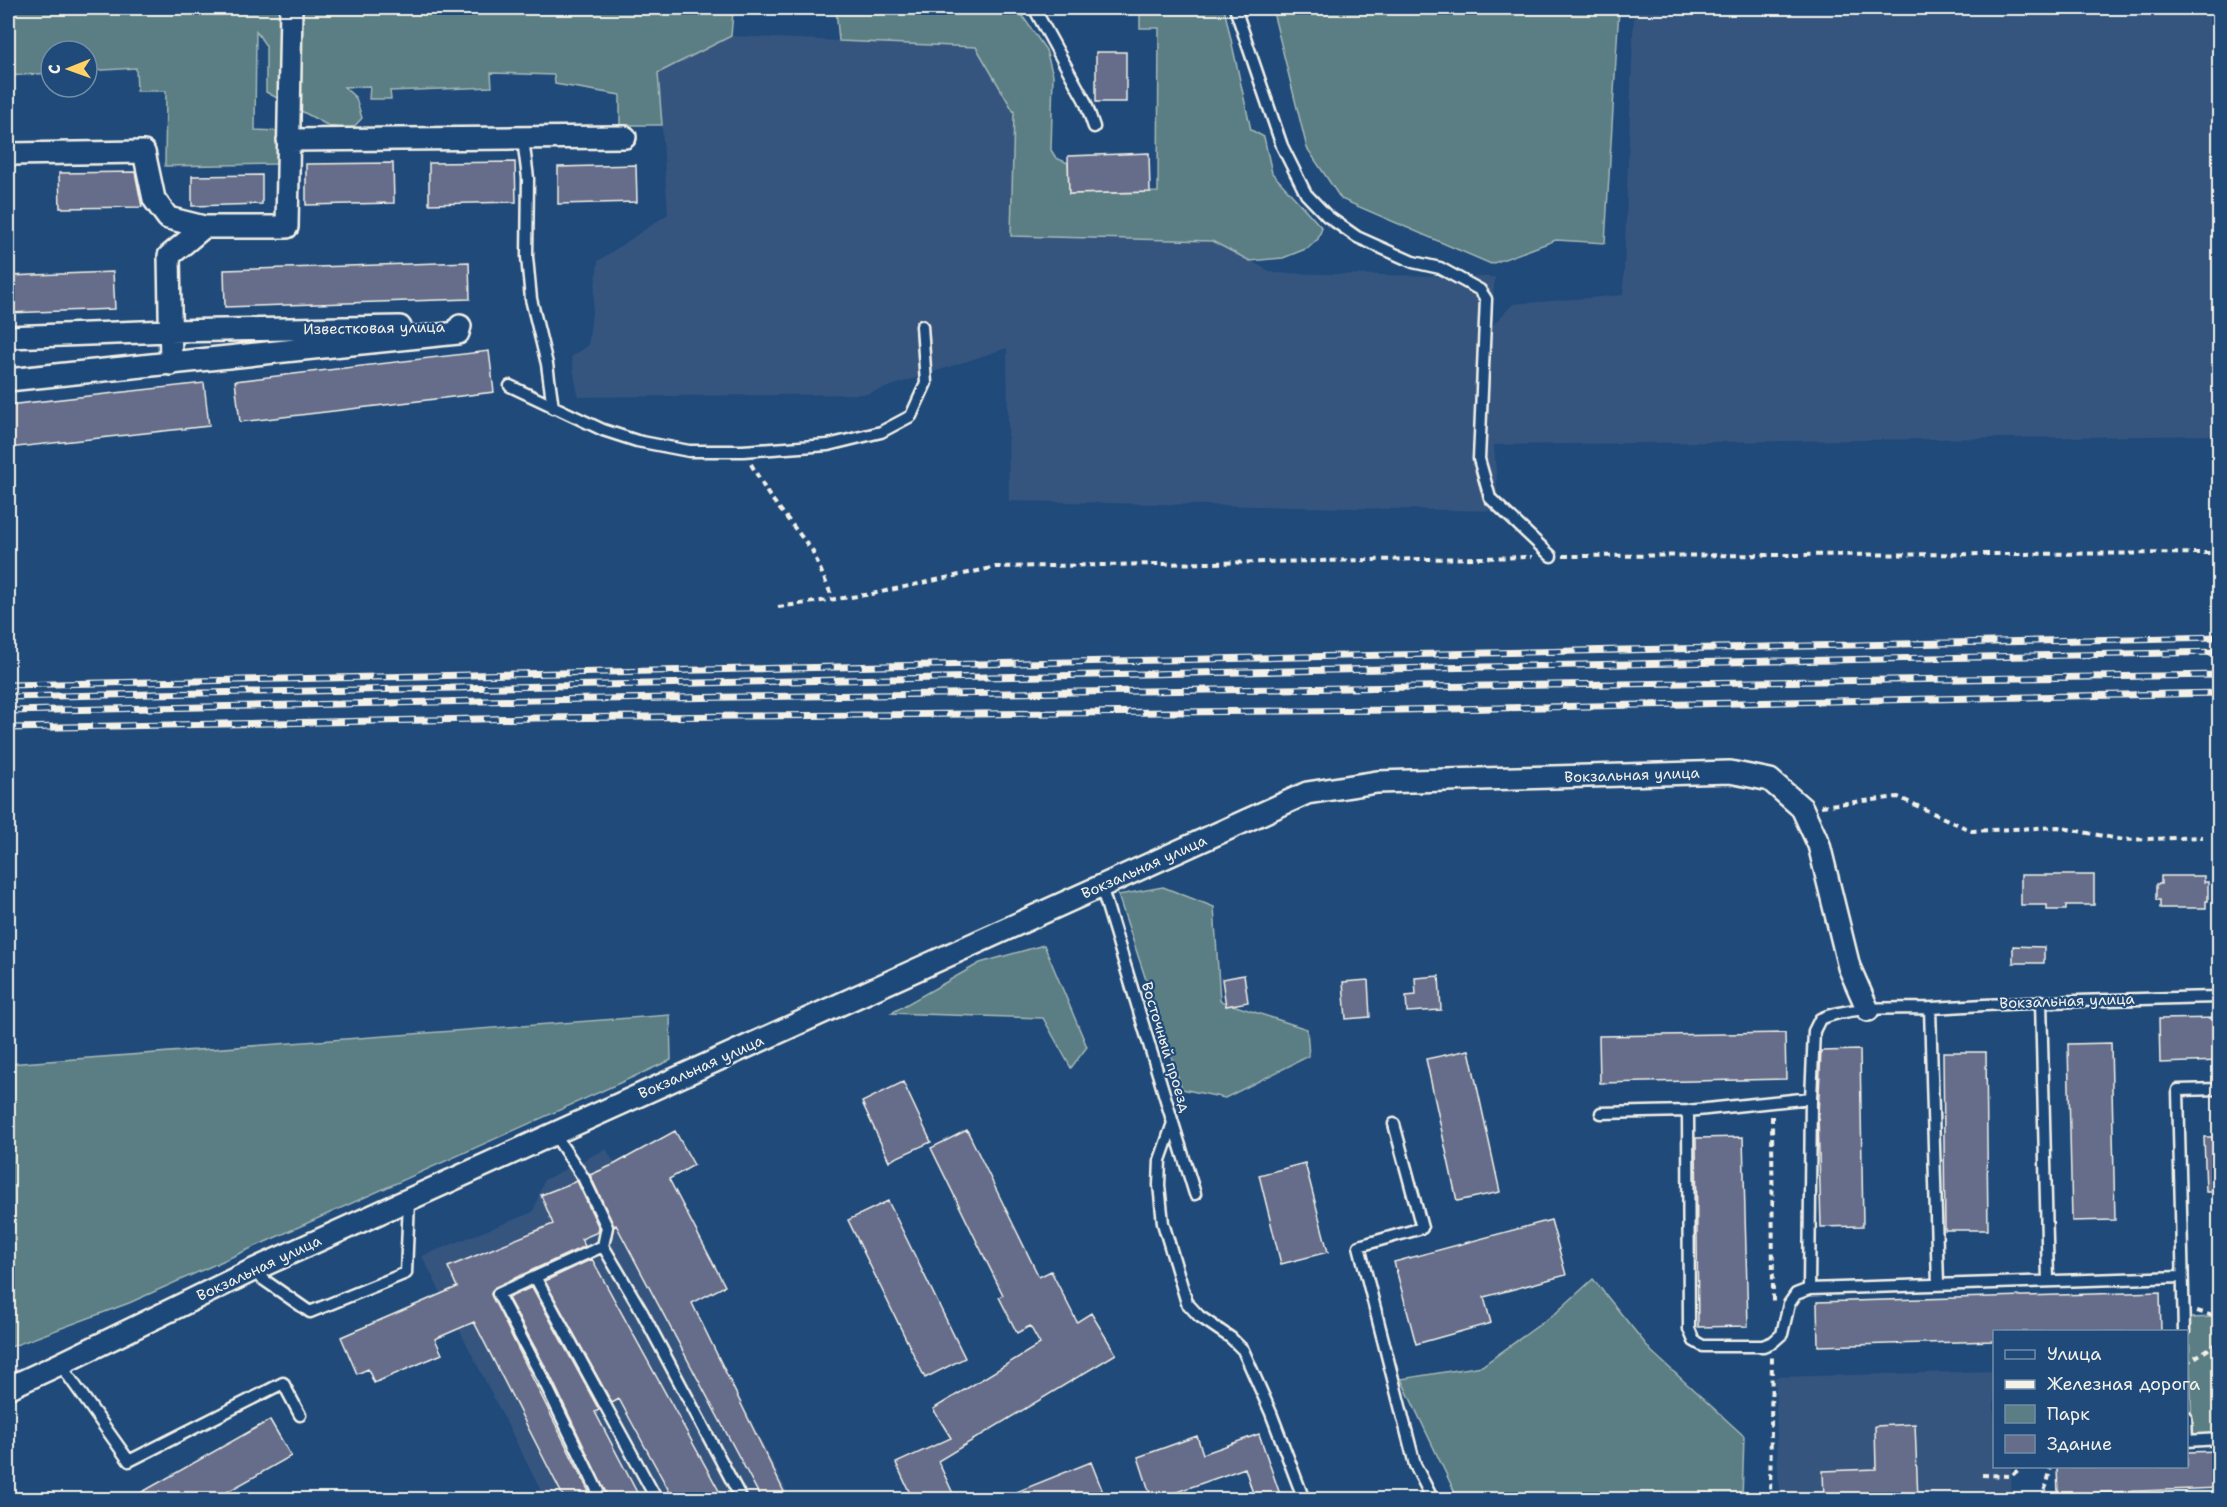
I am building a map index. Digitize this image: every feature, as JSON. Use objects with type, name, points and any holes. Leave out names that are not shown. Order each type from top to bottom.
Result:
[{"type":"street","points":[[8,154],[144,152],[154,199],[168,218],[204,227],[287,227],[291,8]]},
{"type":"street","points":[[288,140],[625,137]]},
{"type":"street","points":[[171,364],[169,256],[204,227]]},
{"type":"street","name":"Известковая улица","points":[[8,337],[169,331],[460,326],[458,333],[8,380]]},
{"type":"street","name":"Вокзальная улица","points":[[8,1388],[251,1271],[1307,793],[1377,782],[1730,772],[1770,780],[1802,808],[1819,845],[1849,967],[1869,1010]]},
{"type":"lane","points":[[1034,8],[1085,101],[1094,127]]},
{"type":"lane","points":[[1235,8],[1282,146],[1306,194],[1327,216],[1357,237],[1413,262],[1440,268],[1480,290],[1486,299],[1479,459],[1490,498],[1551,556]]},
{"type":"lane","points":[[523,139],[528,178],[527,256],[531,299],[547,364],[553,408]]},
{"type":"lane","points":[[510,386],[603,430],[636,441],[689,451],[743,451],[828,445],[881,432],[911,416],[926,383],[922,326]]},
{"type":"lane","name":"Восточный проезд","points":[[1101,886],[1173,1123],[1160,1160],[1159,1185],[1163,1223],[1187,1302],[1199,1316],[1243,1350],[1271,1413],[1304,1500]]},
{"type":"lane","name":"Вокзальная улица","points":[[1869,1010],[2041,1001],[2220,997]]},
{"type":"lane","points":[[2041,1001],[2048,1280]]},
{"type":"lane","points":[[1929,1008],[1938,1285]]},
{"type":"lane","points":[[1809,1289],[1810,1098],[1814,1031],[1820,1019],[1833,1013],[1869,1010]]},
{"type":"lane","points":[[2184,1330],[2178,1090],[2220,1089]]},
{"type":"lane","points":[[1601,1113],[1688,1111],[1810,1098]]},
{"type":"lane","points":[[1688,1111],[1689,1329],[1694,1341],[1703,1346],[1763,1346],[1773,1342],[1782,1334],[1789,1304],[1796,1294],[1809,1289],[2182,1277]]},
{"type":"lane","points":[[1173,1123],[1195,1194]]},
{"type":"lane","points":[[1394,1124],[1422,1228],[1359,1246],[1415,1465],[1433,1500]]},
{"type":"lane","points":[[554,1134],[583,1177],[607,1227],[603,1246],[642,1312],[742,1500]]},
{"type":"lane","points":[[251,1271],[310,1312],[406,1273],[409,1199]]},
{"type":"lane","points":[[602,1500],[543,1378],[498,1294],[603,1246]]},
{"type":"lane","points":[[536,1277],[657,1500]]},
{"type":"lane","points":[[60,1364],[129,1461],[283,1383],[300,1415]]},
{"type":"lane","points":[[2188,1441],[2220,1439]]},
{"type":"path","points":[[743,451],[768,494],[812,550],[833,599]]},
{"type":"path","points":[[778,607],[872,594],[996,567],[1551,556],[2220,553]]},
{"type":"path","points":[[1802,808],[1898,796],[1972,831],[2058,827],[2123,840],[2203,837]]},
{"type":"path","points":[[1772,1103],[1773,1306]]},
{"type":"path","points":[[2183,1306],[2220,1317]]},
{"type":"path","points":[[1770,1500],[1770,1379],[1773,1342]]},
{"type":"path","points":[[2188,1362],[2220,1342]]},
{"type":"path","points":[[1982,1475],[2011,1476],[2022,1468]]},
{"type":"path","points":[[2040,1500],[2051,1468]]},
{"type":"shaded area","points":[[1634,8],[2219,8],[2219,435],[1494,445],[1499,511],[1009,501],[1007,348],[867,394],[578,397],[571,357],[588,346],[598,261],[668,214],[658,73],[731,36],[976,47],[1014,112],[1011,236],[1212,241],[1274,273],[1495,277],[1490,328],[1513,304],[1623,295]]},
{"type":"shaded area","points":[[606,1149],[636,1198],[692,1303],[791,1499],[545,1499],[422,1256],[533,1212],[544,1180]]},
{"type":"shaded area","points":[[1993,1371],[1993,1468],[2011,1468],[2012,1499],[1779,1499],[1775,1377]]},
{"type":"green space","points":[[8,8],[1017,8],[1046,50],[1053,75],[1051,150],[1056,158],[1068,163],[1069,194],[1158,192],[1159,28],[1140,28],[1140,8],[1224,8],[1251,130],[1264,137],[1272,173],[1322,228],[1318,239],[1308,248],[1283,258],[1250,261],[1212,241],[1011,236],[1014,112],[976,47],[839,41],[836,9],[733,12],[731,36],[658,73],[662,125],[620,125],[620,95],[555,84],[554,75],[491,73],[492,87],[390,91],[391,99],[369,99],[370,86],[344,87],[356,98],[362,118],[351,130],[329,126],[266,92],[266,46],[256,31],[255,130],[277,131],[277,164],[165,166],[166,91],[137,91],[136,68],[99,70],[99,39],[39,39],[39,74],[8,76]]},
{"type":"green space","points":[[1272,8],[1619,8],[1605,243],[1556,240],[1491,264],[1341,199],[1307,148]]},
{"type":"green space","points":[[1163,887],[1214,907],[1220,1001],[1307,1029],[1309,1056],[1225,1098],[1182,1089],[1118,895]]},
{"type":"green space","points":[[1044,945],[1087,1047],[1071,1068],[1043,1018],[891,1013],[980,963]]},
{"type":"green space","points":[[670,1015],[671,1060],[129,1303],[8,1348],[8,1064]]},
{"type":"green space","points":[[1593,1279],[1652,1352],[1744,1436],[1742,1499],[1458,1499],[1401,1379],[1482,1366],[1557,1312]]},
{"type":"green space","points":[[2219,1317],[2219,1434],[2192,1435],[2189,1318]]},
{"type":"building","points":[[1096,52],[1126,52],[1126,102],[1096,102]]},
{"type":"building","points":[[1149,153],[1150,192],[1069,194],[1068,156]]},
{"type":"building","points":[[515,162],[516,202],[429,204],[429,163]]},
{"type":"building","points":[[393,163],[394,203],[306,205],[306,164]]},
{"type":"building","points":[[636,165],[637,202],[558,204],[558,167]]},
{"type":"building","points":[[135,172],[142,207],[60,208],[59,173]]},
{"type":"building","points":[[262,175],[262,204],[192,206],[192,176]]},
{"type":"building","points":[[469,262],[470,299],[225,307],[224,270]]},
{"type":"building","points":[[113,272],[115,309],[8,313],[8,276]]},
{"type":"building","points":[[489,351],[494,392],[240,422],[235,381]]},
{"type":"building","points":[[204,383],[209,426],[8,448],[8,405]]},
{"type":"building","points":[[2021,875],[2094,875],[2094,905],[2066,905],[2066,910],[2047,910],[2047,905],[2021,905]]},
{"type":"building","points":[[2161,876],[2204,876],[2204,882],[2208,882],[2206,908],[2160,908],[2160,900],[2156,900],[2156,884],[2161,884]]},
{"type":"building","points":[[2013,946],[2044,947],[2044,963],[2013,963]]},
{"type":"building","points":[[1244,975],[1248,1002],[1226,1006],[1222,979]]},
{"type":"building","points":[[1439,976],[1441,1010],[1407,1012],[1406,996],[1416,995],[1415,978]]},
{"type":"building","points":[[1368,980],[1370,1017],[1346,1019],[1343,982]]},
{"type":"building","points":[[2220,1018],[2220,1061],[2160,1063],[2159,1019]]},
{"type":"building","points":[[1785,1033],[1786,1079],[1600,1083],[1599,1036]]},
{"type":"building","points":[[2111,1043],[2115,1220],[2072,1221],[2068,1044]]},
{"type":"building","points":[[1469,1050],[1500,1192],[1457,1201],[1426,1059]]},
{"type":"building","points":[[1860,1050],[1863,1226],[1821,1227],[1818,1115],[1821,1051]]},
{"type":"building","points":[[1943,1052],[1986,1052],[1988,1230],[1945,1230]]},
{"type":"building","points":[[903,1082],[931,1142],[889,1161],[862,1102]]},
{"type":"building","points":[[967,1130],[1039,1277],[1051,1271],[1077,1322],[1091,1313],[1116,1354],[938,1461],[956,1500],[913,1500],[896,1463],[951,1438],[933,1409],[1040,1344],[1030,1326],[1017,1333],[999,1297],[1003,1295],[931,1148]]},
{"type":"building","points":[[675,1131],[694,1165],[669,1179],[725,1286],[692,1303],[788,1500],[762,1500],[616,1225],[614,1226],[590,1175]]},
{"type":"building","points":[[1743,1137],[1748,1326],[1698,1327],[1696,1138]]},
{"type":"building","points":[[2204,1137],[2220,1137],[2220,1192],[2206,1192]]},
{"type":"building","points":[[1305,1163],[1328,1252],[1281,1264],[1259,1175]]},
{"type":"building","points":[[577,1181],[599,1228],[598,1232],[581,1239],[585,1246],[495,1287],[491,1294],[593,1500],[565,1500],[474,1322],[435,1339],[442,1354],[374,1383],[368,1369],[357,1374],[341,1337],[457,1287],[448,1267],[553,1224],[541,1195]]},
{"type":"building","points":[[888,1201],[965,1358],[925,1378],[848,1220]]},
{"type":"building","points":[[1551,1220],[1566,1275],[1484,1297],[1491,1323],[1416,1344],[1394,1262]]},
{"type":"building","points":[[592,1259],[724,1500],[674,1500],[619,1399],[612,1403],[545,1281]]},
{"type":"building","points":[[532,1287],[599,1410],[595,1412],[641,1500],[609,1500],[550,1375],[508,1298]]},
{"type":"building","points":[[2160,1292],[2161,1330],[1993,1330],[1993,1341],[1818,1346],[1817,1302]]},
{"type":"building","points":[[270,1420],[291,1456],[213,1500],[128,1500]]},
{"type":"building","points":[[1915,1424],[1918,1500],[1824,1500],[1823,1471],[1876,1469],[1875,1426]]},
{"type":"building","points":[[1259,1434],[1282,1500],[1255,1500],[1245,1468],[1174,1493],[1176,1500],[1152,1500],[1138,1457],[1197,1436],[1203,1454]]},
{"type":"building","points":[[2220,1451],[2220,1488],[2058,1494],[2057,1468],[2188,1468],[2188,1452]]},
{"type":"building","points":[[1091,1462],[1106,1500],[999,1500],[999,1499]]},
{"type":"railway","points":[[8,685],[2220,637]]},
{"type":"railway","points":[[8,697],[2220,652]]},
{"type":"railway","points":[[8,711],[533,700],[2220,675]]},
{"type":"railway","points":[[8,728],[535,718],[1400,710],[2220,693]]}]
